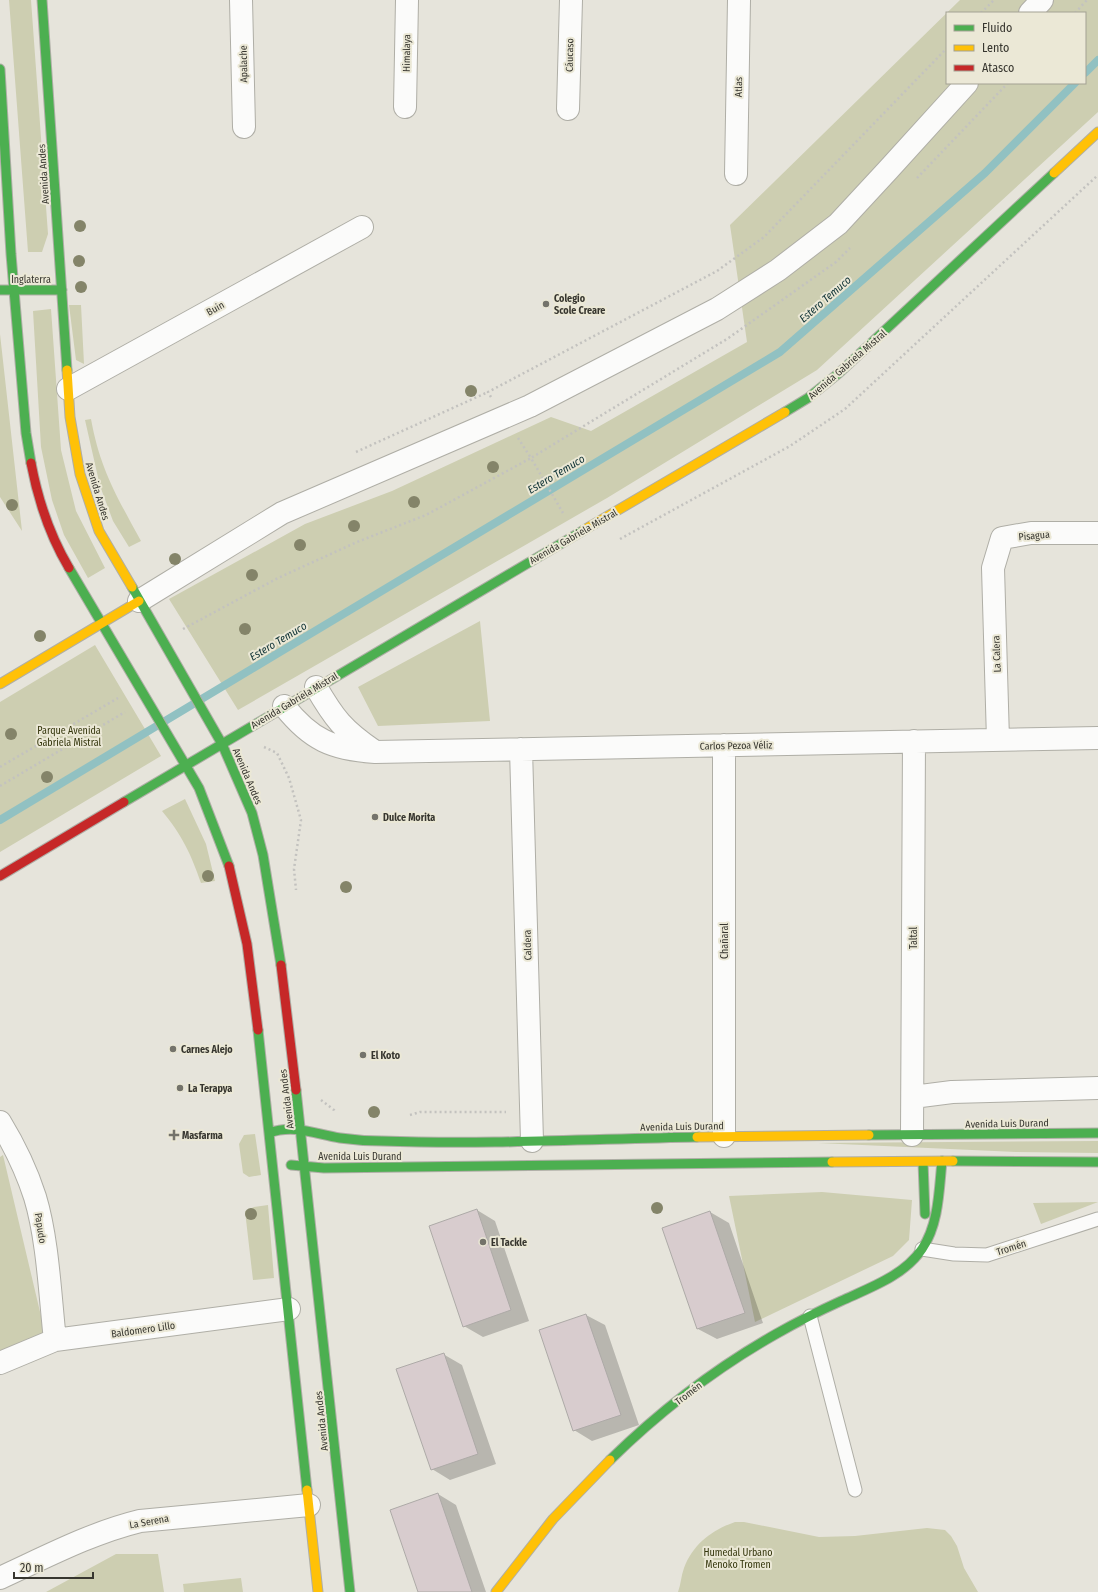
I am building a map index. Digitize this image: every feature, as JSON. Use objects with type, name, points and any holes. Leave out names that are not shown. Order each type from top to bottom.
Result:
[{"type":"street","name":"Avenida Andes","points":[[42,0],[68,389],[74,445],[88,503],[98,531],[182,674],[233,766],[252,813],[263,855],[283,974],[350,1592]]},
{"type":"street","name":"Apalache","points":[[241,0],[244,127]]},
{"type":"street","name":"Himalaya","points":[[405,107],[407,0]]},
{"type":"street","name":"Cáucaso","points":[[568,110],[571,0]]},
{"type":"street","name":"Atlas","points":[[736,174],[739,0]]},
{"type":"street","points":[[1031,12],[1042,0]]},
{"type":"street","name":"Avenida Andes","points":[[0,69],[7,198],[26,433],[37,494],[58,550],[199,788],[216,828],[230,870],[240,910],[254,992],[318,1592]]},
{"type":"street","points":[[0,684],[102,624],[282,513],[530,406],[717,309],[778,270],[838,224],[965,84]]},
{"type":"street","name":"Avenida Gabriela Mistral","points":[[0,876],[316,687],[808,398],[839,373],[1098,132]]},
{"type":"street","name":"Buin","points":[[68,389],[362,227]]},
{"type":"street","name":"Inglaterra","points":[[0,290],[62,290]]},
{"type":"street","name":"Pisagua","points":[[993,568],[1002,538],[1031,533],[1098,533]]},
{"type":"street","name":"La Calera","points":[[993,568],[998,740]]},
{"type":"street","points":[[316,687],[336,720],[351,735],[375,752]]},
{"type":"street","name":"Carlos Pezoa Véliz","points":[[284,706],[302,727],[324,741],[348,750],[375,752],[1098,738]]},
{"type":"street","name":"Taltal","points":[[912,1135],[914,741]]},
{"type":"street","name":"Chañaral","points":[[724,745],[724,1136]]},
{"type":"street","name":"Caldera","points":[[521,749],[532,1141]]},
{"type":"street","points":[[913,1097],[952,1092],[1098,1088]]},
{"type":"street","name":"Papudo","points":[[1,1127],[26,1173],[35,1197],[41,1221],[55,1340]]},
{"type":"street","name":"Avenida Luis Durand","points":[[269,1132],[280,1129],[300,1129],[340,1138],[382,1141],[532,1141],[724,1136],[1098,1133]]},
{"type":"street","name":"Avenida Luis Durand","points":[[272,1156],[291,1165],[304,1167],[942,1161],[1098,1162]]},
{"type":"street","name":"Tromén","points":[[496,1592],[538,1537],[579,1491],[636,1435],[705,1380],[768,1339],[810,1316],[899,1272],[922,1249],[935,1217],[942,1161]]},
{"type":"street","points":[[922,1249],[925,1216],[923,1162]]},
{"type":"street","name":"Baldomero Lillo","points":[[0,1363],[55,1340],[289,1309]]},
{"type":"street","name":"La Serena","points":[[0,1578],[88,1537],[115,1527],[140,1521],[309,1505]]},
{"type":"lane","name":"Tromén","points":[[922,1249],[954,1254],[988,1255],[1098,1219]]},
{"type":"lane","points":[[810,1316],[855,1490]]},
{"type":"path","points":[[983,12],[994,0]]},
{"type":"path","points":[[1076,12],[1087,0]]},
{"type":"path","points":[[162,641],[278,578],[357,542],[426,515],[531,458],[558,506]]},
{"type":"path","points":[[0,767],[139,686]]},
{"type":"path","points":[[114,692],[122,704]]},
{"type":"path","points":[[0,786],[127,711]]},
{"type":"path","points":[[247,729],[255,742],[277,753],[290,778],[301,820],[294,869],[296,892]]},
{"type":"path","points":[[319,1099],[334,1110],[340,1138]]},
{"type":"green space","points":[[9,0],[31,0],[48,234],[42,252],[28,252]]},
{"type":"green space","points":[[960,0],[1098,0],[1098,112],[817,370],[607,498],[238,710],[169,599],[305,524],[392,491],[551,417],[591,431],[747,342],[730,225],[946,14],[946,84],[1086,84],[1086,12],[948,12]]},
{"type":"green space","points":[[69,305],[81,305],[84,364],[76,360]]},
{"type":"green space","points":[[51,309],[61,450],[76,511],[105,568],[88,578],[64,535],[52,500],[41,447],[33,311]]},
{"type":"green space","points":[[0,334],[22,531],[0,497]]},
{"type":"green space","points":[[91,419],[104,468],[141,541],[129,547],[113,521],[100,486],[85,420]]},
{"type":"green space","points":[[480,621],[490,721],[378,726],[358,687]]},
{"type":"green space","name":"Parque Avenida Gabriela Mistral","points":[[95,645],[161,756],[0,852],[0,702]]},
{"type":"green space","points":[[185,799],[206,844],[215,881],[201,883],[194,863],[185,845],[175,828],[162,811]]},
{"type":"green space","points":[[255,1134],[261,1175],[249,1177],[243,1173],[239,1144],[244,1135]]},
{"type":"green space","points":[[1098,1141],[1098,1153],[1016,1152],[818,1143]]},
{"type":"green space","points":[[3,1155],[45,1333],[0,1356],[0,1157]]},
{"type":"green space","points":[[822,1192],[912,1200],[909,1240],[893,1256],[755,1322],[729,1196]]},
{"type":"green space","points":[[1098,1202],[1041,1224],[1033,1203]]},
{"type":"green space","points":[[268,1205],[274,1278],[253,1280],[245,1211],[254,1207]]},
{"type":"green space","name":"Humedal Urbano Menoko Tromen","points":[[735,1522],[744,1522],[819,1537],[855,1536],[927,1528],[945,1530],[957,1546],[964,1568],[978,1592],[678,1592],[684,1568],[688,1559],[698,1545],[719,1529]]},
{"type":"green space","points":[[116,1554],[158,1554],[164,1592],[46,1592]]},
{"type":"green space","points":[[241,1578],[243,1592],[184,1592],[183,1584]]},
{"type":"building","points":[[477,1209],[511,1310],[463,1327],[429,1226]]},
{"type":"building","points":[[710,1211],[745,1313],[697,1329],[662,1228]]},
{"type":"building","points":[[586,1314],[621,1415],[573,1431],[539,1330]]},
{"type":"building","points":[[444,1353],[478,1454],[431,1470],[396,1369]]},
{"type":"building","points":[[438,1493],[472,1592],[418,1592],[390,1510]]},
{"type":"waterway","name":"Estero Temuco","points":[[1086,72],[1098,60]]},
{"type":"waterway","name":"Estero Temuco","points":[[0,820],[780,352],[985,173],[1074,84]]},
{"type":"traffic: fast","points":[[42,0],[67,370]]},
{"type":"traffic: fast","points":[[0,69],[11,254],[26,433],[31,463]]},
{"type":"traffic: fast","points":[[785,412],[808,398],[839,373],[1054,173]]},
{"type":"traffic: fast","points":[[1,290],[62,290]]},
{"type":"traffic: fast","points":[[124,802],[584,530]]},
{"type":"traffic: fast","points":[[69,568],[199,788],[229,866]]},
{"type":"traffic: fast","points":[[132,587],[222,744],[252,813],[263,855],[281,965]]},
{"type":"traffic: fast","points":[[258,1030],[307,1490]]},
{"type":"traffic: fast","points":[[296,1090],[350,1592]]},
{"type":"traffic: fast","points":[[269,1133],[287,1129],[350,1139],[421,1142],[500,1142],[697,1137]]},
{"type":"traffic: fast","points":[[869,1135],[1098,1133]]},
{"type":"traffic: fast","points":[[610,1460],[668,1408],[732,1361],[792,1325],[874,1286],[906,1267],[922,1249],[932,1229],[939,1195],[942,1161]]},
{"type":"traffic: fast","points":[[953,1161],[1098,1162]]},
{"type":"traffic: fast","points":[[291,1165],[324,1168],[832,1162]]},
{"type":"traffic: fast","points":[[923,1162],[925,1214]]},
{"type":"traffic: slow","points":[[1054,173],[1098,132]]},
{"type":"traffic: slow","points":[[67,370],[70,417],[80,474],[99,531],[132,587]]},
{"type":"traffic: slow","points":[[584,530],[785,412]]},
{"type":"traffic: slow","points":[[0,684],[139,601]]},
{"type":"traffic: slow","points":[[697,1137],[869,1135]]},
{"type":"traffic: slow","points":[[832,1162],[953,1161]]},
{"type":"traffic: slow","points":[[496,1592],[553,1519],[610,1460]]},
{"type":"traffic: slow","points":[[307,1490],[318,1592]]},
{"type":"traffic: jam","points":[[31,463],[37,491],[50,530],[69,568]]},
{"type":"traffic: jam","points":[[0,876],[124,802]]},
{"type":"traffic: jam","points":[[229,866],[247,944],[258,1030]]},
{"type":"traffic: jam","points":[[281,965],[296,1090]]},
{"type":"place","name":"Colegio Scole Creare","points":[[546,304]]},
{"type":"place","name":"Dulce Morita","points":[[375,817]]},
{"type":"place","name":"Carnes Alejo","points":[[173,1049]]},
{"type":"place","name":"El Koto","points":[[363,1055]]},
{"type":"place","name":"La Terapya","points":[[180,1088]]},
{"type":"place","name":"Masfarma","points":[[174,1135]]},
{"type":"place","name":"El Tackle","points":[[483,1242]]}]
